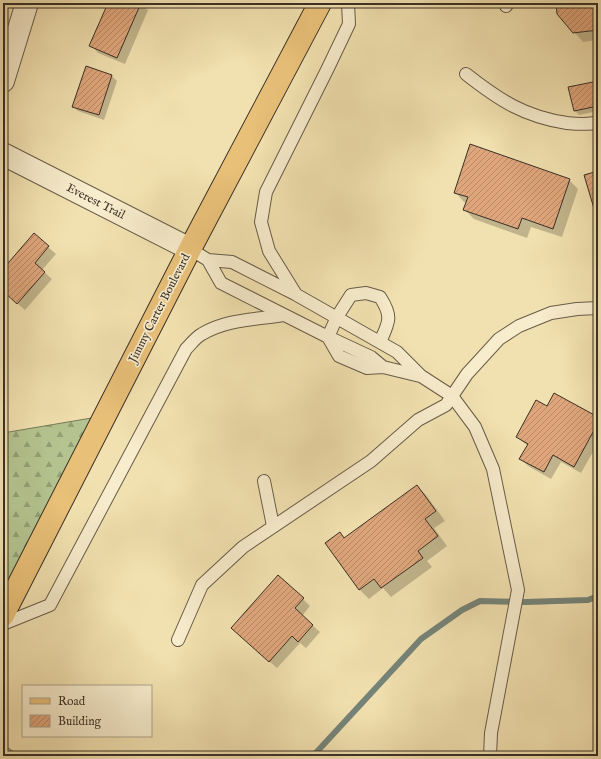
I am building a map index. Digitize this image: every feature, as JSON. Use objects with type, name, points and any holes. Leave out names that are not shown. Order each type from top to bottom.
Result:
[{"type":"main road","name":"Jimmy Carter Boulevard","points":[[3,615],[190,249],[320,3]]},
{"type":"street","points":[[3,81],[27,3]]},
{"type":"street","name":"Everest Trail","points":[[3,154],[190,249]]},
{"type":"lane","points":[[296,294],[283,276],[269,251],[261,222],[266,192],[349,24],[348,3]]},
{"type":"lane","points":[[466,74],[512,107],[548,120],[575,124],[598,122]]},
{"type":"lane","points":[[190,249],[208,260],[232,262],[296,294],[397,352],[421,376],[452,396],[475,427],[493,469],[518,590],[491,733],[490,756]]},
{"type":"lane","points":[[208,260],[221,283],[328,337],[339,356],[367,368],[383,367],[421,376]]},
{"type":"lane","points":[[328,337],[336,318],[351,295],[366,293],[380,297],[388,309],[388,324],[380,342]]},
{"type":"lane","points":[[178,640],[202,585],[243,546],[371,461],[418,420],[446,405],[467,374],[499,340],[519,326],[551,313],[577,309],[598,308]]},
{"type":"lane","points":[[3,624],[50,605],[186,349],[201,334],[219,326],[249,318],[264,318],[283,315]]},
{"type":"lane","points":[[264,481],[273,526]]},
{"type":"green space","points":[[115,414],[3,619],[3,433]]},
{"type":"green space","points":[[3,745],[21,756],[3,756]]},
{"type":"building","points":[[108,3],[141,3],[117,58],[89,46]]},
{"type":"building","points":[[556,3],[598,3],[598,30],[573,33],[557,14]]},
{"type":"building","points":[[86,66],[112,75],[99,115],[72,107]]},
{"type":"building","points":[[598,81],[598,106],[574,111],[568,87]]},
{"type":"building","points":[[470,144],[570,179],[553,229],[522,218],[518,229],[463,210],[468,197],[454,193]]},
{"type":"building","points":[[598,171],[598,222],[584,175]]},
{"type":"building","points":[[34,233],[49,246],[35,263],[45,272],[17,304],[3,291],[3,269]]},
{"type":"building","points":[[554,393],[598,417],[598,423],[574,467],[553,455],[544,472],[519,459],[528,444],[516,437],[536,400],[547,406]]},
{"type":"building","points":[[417,485],[436,511],[425,519],[438,536],[418,551],[423,558],[381,588],[374,579],[359,590],[325,543],[340,532],[344,538]]},
{"type":"building","points":[[278,575],[304,598],[295,608],[313,625],[298,642],[292,636],[269,662],[231,628]]},
{"type":"waterway","points":[[313,756],[421,639],[462,610],[480,601],[526,602],[588,600],[598,596]]}]
